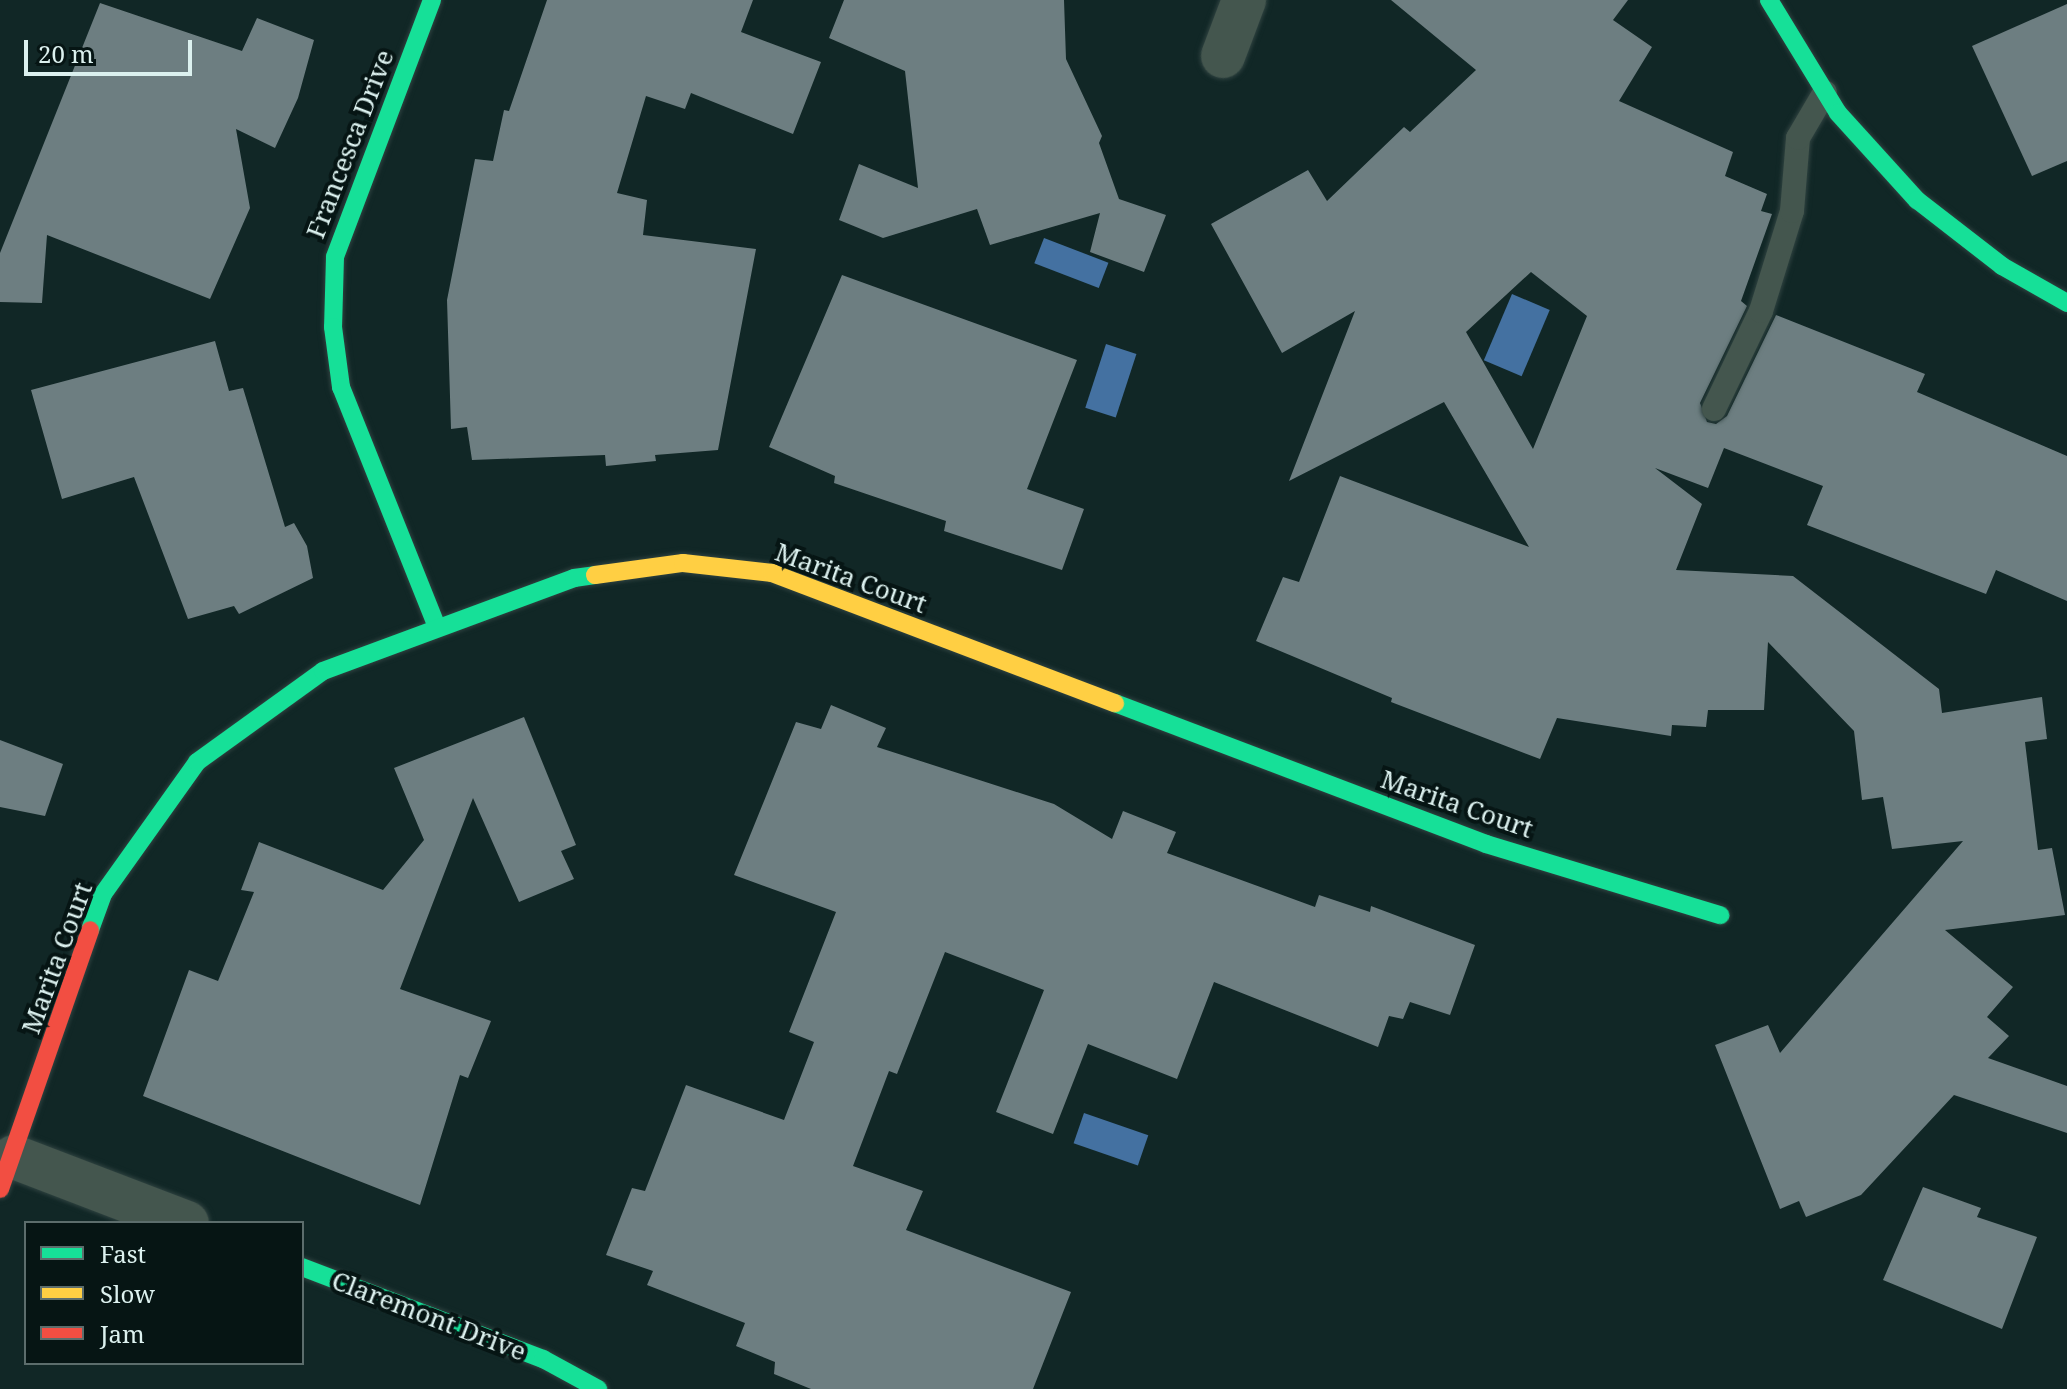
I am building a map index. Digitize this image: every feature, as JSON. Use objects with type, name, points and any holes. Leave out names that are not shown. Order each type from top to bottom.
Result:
[{"type":"street","name":"Francesca Drive","points":[[432,0],[335,257],[333,327],[341,387],[437,627]]},
{"type":"street","points":[[1223,56],[1244,0]]},
{"type":"street","points":[[1780,3],[1838,113],[1917,200],[2002,266],[2067,303]]},
{"type":"street","name":"Marita Court","points":[[7,1173],[103,894],[197,762],[323,671],[574,578],[683,563],[772,573],[1486,844],[1720,915]]},
{"type":"street","points":[[7,1173],[180,1221]]},
{"type":"street","name":"Claremont Drive","points":[[304,1268],[543,1359],[598,1389]]},
{"type":"lane","points":[[1714,409],[1761,311],[1792,211],[1798,138],[1825,92]]},
{"type":"water","points":[[1044,238],[1108,263],[1099,288],[1034,263]]},
{"type":"water","points":[[1512,294],[1550,310],[1522,376],[1484,360]]},
{"type":"water","points":[[1106,344],[1136,354],[1116,418],[1085,408]]},
{"type":"water","points":[[1084,1113],[1148,1135],[1138,1165],[1074,1143]]},
{"type":"building","points":[[547,0],[753,0],[741,32],[821,62],[793,134],[691,93],[685,109],[646,96],[617,193],[647,200],[643,235],[756,249],[718,450],[655,455],[656,461],[606,466],[605,455],[472,460],[467,427],[451,429],[447,300],[475,159],[493,161],[504,110],[509,111]]},
{"type":"building","points":[[844,0],[1064,0],[1066,59],[1102,136],[1099,143],[1119,199],[1166,215],[1144,272],[1090,252],[1100,213],[990,245],[977,209],[883,238],[839,220],[859,164],[918,188],[905,71],[829,38]]},
{"type":"building","points":[[1391,0],[1628,0],[1613,20],[1652,47],[1619,101],[1733,152],[1725,176],[1767,194],[1761,211],[1772,214],[1741,301],[1747,306],[1700,403],[1707,422],[1716,424],[1727,416],[1776,315],[1925,374],[1917,392],[2067,456],[2067,601],[1996,570],[1986,594],[1807,525],[1823,486],[1724,448],[1708,488],[1655,468],[1702,504],[1676,570],[1793,576],[1939,689],[1942,713],[2042,697],[2047,739],[2025,742],[2038,850],[2052,848],[2065,915],[1945,930],[2013,987],[1987,1017],[2009,1036],[1988,1058],[2067,1086],[2067,1133],[1954,1095],[1861,1195],[1806,1217],[1799,1201],[1780,1209],[1715,1045],[1768,1025],[1780,1053],[1963,841],[1892,849],[1883,797],[1862,800],[1854,731],[1768,642],[1764,710],[1708,710],[1706,727],[1672,725],[1671,736],[1557,718],[1540,759],[1391,702],[1392,698],[1256,641],[1283,577],[1299,582],[1340,476],[1529,547],[1444,402],[1289,481],[1355,311],[1282,353],[1211,224],[1308,170],[1327,201],[1404,127],[1410,132],[1476,70]],"holes":[[[1531,272],[1587,316],[1533,449],[1466,332]]]},
{"type":"building","points":[[100,3],[242,51],[257,18],[314,40],[298,98],[275,148],[236,129],[250,208],[210,299],[47,235],[42,303],[0,302],[0,253]]},
{"type":"building","points":[[2067,4],[2067,161],[2032,176],[1972,46]]},
{"type":"building","points":[[842,275],[1077,360],[1027,489],[1084,509],[1062,570],[944,531],[946,521],[834,483],[835,476],[769,447]]},
{"type":"building","points":[[215,341],[229,391],[243,388],[285,527],[294,523],[307,546],[313,578],[239,614],[234,606],[188,619],[134,477],[62,499],[31,390]]},
{"type":"building","points":[[831,705],[886,728],[877,747],[1054,804],[1112,839],[1123,811],[1176,832],[1167,853],[1315,907],[1319,895],[1370,912],[1371,906],[1475,945],[1450,1015],[1410,1002],[1403,1019],[1389,1016],[1378,1047],[1214,982],[1177,1079],[1088,1044],[1053,1134],[996,1112],[1044,990],[945,952],[897,1074],[889,1071],[853,1166],[923,1191],[906,1230],[1071,1292],[1033,1389],[811,1389],[774,1374],[775,1362],[736,1346],[745,1323],[647,1285],[653,1271],[606,1255],[632,1188],[645,1191],[686,1085],[784,1120],[814,1042],[789,1032],[836,912],[734,875],[796,722],[821,729]]},
{"type":"building","points":[[524,717],[576,845],[561,851],[574,879],[519,902],[473,798],[400,989],[491,1021],[468,1078],[460,1075],[420,1205],[143,1096],[189,970],[218,981],[254,892],[241,890],[259,842],[383,890],[424,840],[394,768]]},
{"type":"building","points":[[0,740],[63,764],[45,816],[0,807]]},
{"type":"building","points":[[1923,1187],[1981,1208],[1977,1217],[2037,1237],[2002,1329],[1883,1280]]},
{"type":"traffic: fast","points":[[432,0],[335,257],[333,327],[341,387],[437,627]]},
{"type":"traffic: fast","points":[[1769,0],[1838,113],[1917,200],[2002,266],[2067,303]]},
{"type":"traffic: fast","points":[[90,930],[103,894],[197,762],[323,671],[574,578],[595,575]]},
{"type":"traffic: fast","points":[[1115,703],[1486,844],[1720,915]]},
{"type":"traffic: fast","points":[[304,1268],[543,1359],[598,1389]]},
{"type":"traffic: slow","points":[[595,575],[683,563],[772,573],[1115,703]]},
{"type":"traffic: jam","points":[[0,1189],[90,930]]}]
